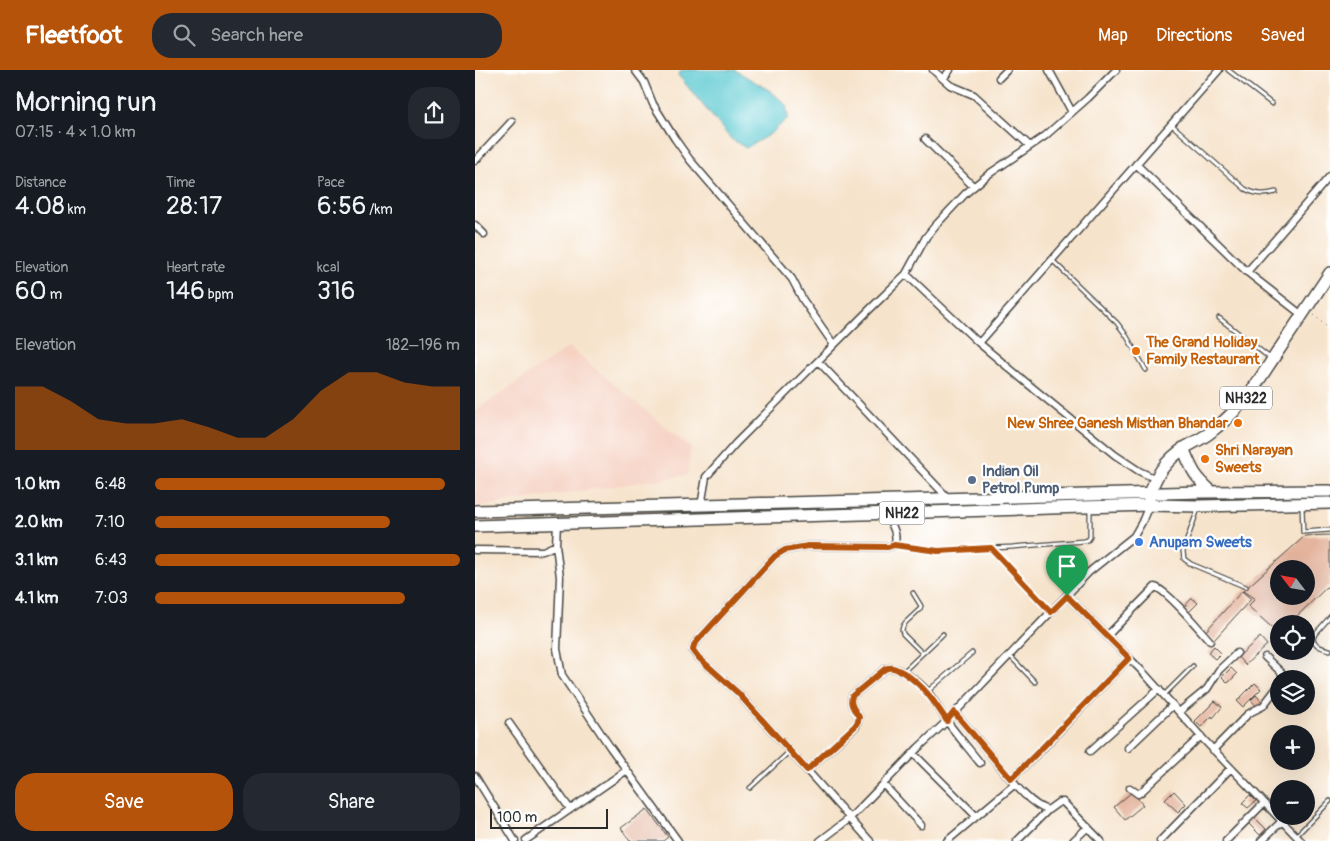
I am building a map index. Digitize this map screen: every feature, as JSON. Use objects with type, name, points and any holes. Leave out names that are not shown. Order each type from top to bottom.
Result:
[{"type":"highway","name":"NH322","points":[[1149,505],[1150,493],[1163,467],[1183,448],[1211,433],[1239,407],[1330,273]]},
{"type":"highway","points":[[1183,448],[1199,481],[1212,492]]},
{"type":"highway","name":"NH22","points":[[475,511],[1150,493],[1330,492]]},
{"type":"highway","name":"NH22","points":[[475,526],[1149,505],[1199,506],[1330,503]]},
{"type":"street","points":[[635,70],[644,82],[653,104],[680,146],[792,279],[803,300],[835,345]]},
{"type":"street","points":[[933,70],[950,85],[974,95],[1030,146]]},
{"type":"street","points":[[943,78],[950,70]]},
{"type":"street","points":[[999,78],[1007,70]]},
{"type":"street","points":[[1049,70],[1072,112]]},
{"type":"street","points":[[701,506],[706,477],[818,361],[906,274],[917,252],[935,226],[973,186],[1045,136],[1116,70]]},
{"type":"street","points":[[979,343],[1219,70]]},
{"type":"street","points":[[475,161],[512,121]]},
{"type":"street","points":[[925,139],[973,186]]},
{"type":"street","points":[[1136,164],[1247,272],[1304,311]]},
{"type":"street","points":[[1247,272],[1330,176]]},
{"type":"street","points":[[475,225],[484,234]]},
{"type":"street","points":[[906,274],[979,343],[1115,454],[1139,471],[1157,479]]},
{"type":"street","points":[[818,361],[949,499]]},
{"type":"street","points":[[820,841],[849,819],[947,721],[1095,567],[1134,536],[1143,522],[1149,505]]},
{"type":"street","points":[[869,841],[738,693],[699,658],[693,650],[694,645],[775,556],[785,550],[808,546],[888,547],[894,545],[896,534],[886,513]]},
{"type":"street","points":[[557,523],[556,545],[560,577],[557,649],[562,675],[610,747],[678,841]]},
{"type":"street","points":[[475,550],[543,551],[556,545]]},
{"type":"street","points":[[1107,636],[1155,587],[1162,590],[1210,641]]},
{"type":"street","points":[[1067,596],[1159,689],[1213,750],[1270,809]]},
{"type":"street","points":[[1179,712],[1207,689],[1219,670],[1237,653]]},
{"type":"street","points":[[1265,657],[1279,670]]},
{"type":"street","points":[[947,841],[1013,781],[1129,658]]},
{"type":"street","points":[[807,770],[855,726],[859,717],[852,706],[852,696],[889,667],[903,672],[914,679],[927,692],[980,763]]},
{"type":"street","points":[[1090,751],[1159,689]]},
{"type":"street","points":[[1213,750],[1248,714],[1263,706],[1270,697]]},
{"type":"street","points":[[1129,748],[1173,705]]},
{"type":"street","points":[[954,712],[1013,781],[1036,804],[1049,810]]},
{"type":"street","points":[[509,723],[570,809]]},
{"type":"street","points":[[1130,788],[1138,794],[1141,792],[1201,736]]},
{"type":"street","points":[[913,753],[976,816]]},
{"type":"street","points":[[1160,841],[1231,768]]},
{"type":"street","points":[[526,840],[627,770]]},
{"type":"street","points":[[475,776],[515,841]]},
{"type":"street","points":[[883,784],[921,825]]},
{"type":"street","points":[[1017,841],[1059,802],[1063,802],[1101,841]]},
{"type":"street","points":[[1226,841],[1264,803]]},
{"type":"street","points":[[1261,841],[1278,825]]},
{"type":"street","points":[[1286,825],[1299,838]]},
{"type":"street","points":[[1073,841],[1088,827]]},
{"type":"lane","points":[[1228,70],[1271,104]]},
{"type":"lane","points":[[1171,124],[1245,189],[1255,194],[1264,195],[1276,192]]},
{"type":"lane","points":[[1051,259],[1117,322],[1145,370]]},
{"type":"lane","points":[[1219,318],[1272,360]]},
{"type":"lane","points":[[1302,504],[1303,532],[1330,530]]},
{"type":"lane","points":[[1199,506],[1183,551],[1183,559],[1246,587]]},
{"type":"lane","points":[[894,545],[938,551],[1084,541],[1090,537],[1089,507]]},
{"type":"lane","points":[[991,548],[1051,612]]},
{"type":"lane","points":[[913,593],[921,606],[901,630],[922,653]]},
{"type":"lane","points":[[1330,617],[1313,639],[1320,648],[1330,650]]},
{"type":"lane","points":[[903,672],[943,634]]},
{"type":"lane","points":[[927,692],[972,653]]},
{"type":"lane","points":[[1009,655],[1035,682]]},
{"type":"lane","points":[[1164,695],[1193,666]]},
{"type":"lane","points":[[750,788],[790,751]]},
{"type":"lane","points":[[1299,838],[1330,801]]},
{"type":"path","points":[[1304,311],[1330,330]]},
{"type":"shaded area","points":[[569,347],[691,448],[687,475],[475,507],[475,411]]},
{"type":"water","points":[[682,70],[735,70],[772,92],[786,105],[788,118],[770,134],[746,148],[731,139],[678,75]]},
{"type":"building","points":[[1330,535],[1330,584],[1315,599],[1315,560],[1278,560],[1305,536]]},
{"type":"building","points":[[1270,567],[1270,605],[1308,605],[1298,615],[1270,615],[1270,626],[1248,606],[1255,599],[1243,591]]},
{"type":"building","points":[[1242,591],[1251,599],[1214,640],[1205,632]]},
{"type":"building","points":[[1192,598],[1198,603],[1188,613],[1183,608]]},
{"type":"building","points":[[1260,637],[1267,645],[1245,665],[1238,657]]},
{"type":"building","points":[[1214,646],[1221,653],[1215,659],[1208,653]]},
{"type":"building","points":[[1231,668],[1237,674],[1228,683],[1222,677]]},
{"type":"building","points":[[1255,683],[1261,689],[1243,707],[1237,701]]},
{"type":"building","points":[[1256,695],[1263,703],[1258,708],[1251,700]]},
{"type":"building","points":[[1215,701],[1222,707],[1213,718],[1212,716],[1201,727],[1195,721]]},
{"type":"building","points":[[1174,791],[1186,804],[1178,812],[1165,800]]},
{"type":"building","points":[[1132,792],[1143,805],[1125,820],[1114,807]]},
{"type":"building","points":[[1250,795],[1256,801],[1248,808],[1242,803]]},
{"type":"building","points":[[647,809],[668,837],[663,841],[630,841],[621,828]]},
{"type":"building","points":[[1253,816],[1266,829],[1260,835],[1247,822]]},
{"type":"place","name":"The Grand Holiday Family Restaurant","points":[[1136,351]]},
{"type":"place","name":"New Shree Ganesh Misthan Bhandar","points":[[1238,423]]},
{"type":"place","name":"Shri Narayan Sweets","points":[[1205,459]]},
{"type":"place","name":"Indian Oil Petrol Pump","points":[[972,480]]},
{"type":"place","name":"Anupam Sweets","points":[[1139,542]]},
{"type":"route","points":[[894,545],[938,551],[991,548],[1051,612],[1067,596],[1129,658],[1011,779],[954,712],[947,721],[927,692],[914,679],[900,670],[889,667],[852,696],[852,706],[859,717],[855,726],[807,770],[738,693],[699,658],[693,650],[694,645],[699,639],[775,556],[795,547],[888,547],[894,545]]}]
